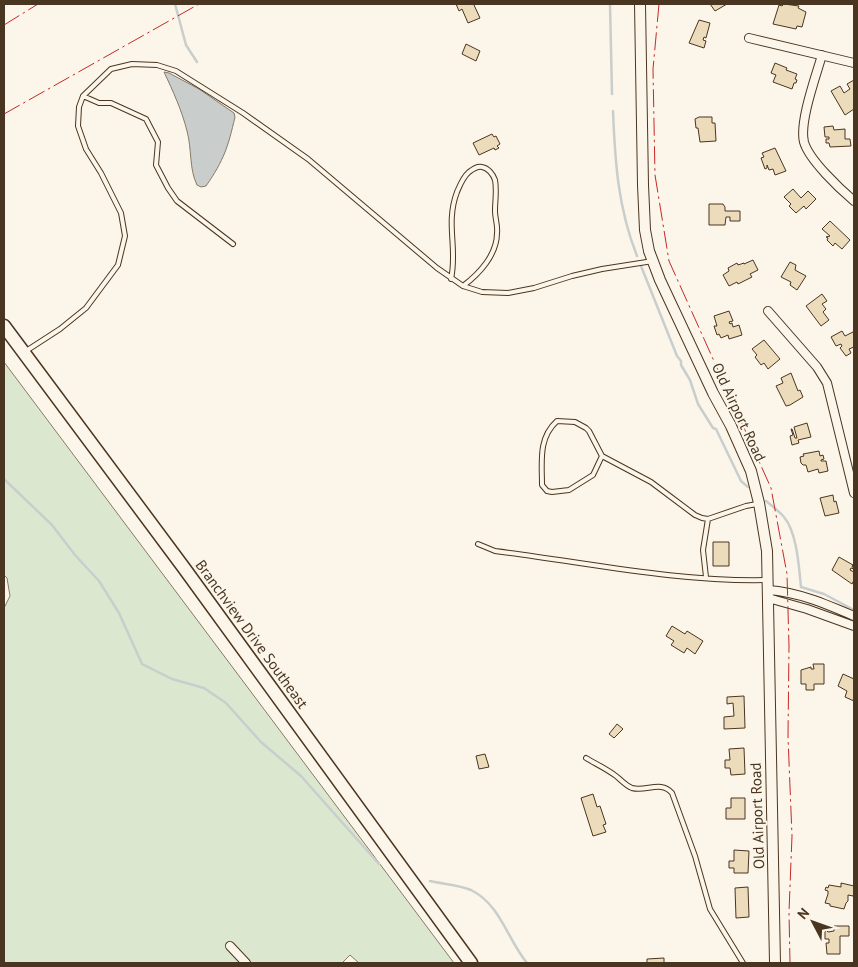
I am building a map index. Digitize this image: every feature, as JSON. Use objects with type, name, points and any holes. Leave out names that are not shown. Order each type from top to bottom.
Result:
[{"type":"main road","name":"Branchview Drive Southeast","points":[[4,326],[184,568],[471,963]]},
{"type":"street","name":"Old Airport Road","points":[[640,4],[644,230],[653,261],[713,393],[732,426],[751,471],[767,551],[775,963]]},
{"type":"street","points":[[749,38],[854,63]]},
{"type":"street","points":[[822,55],[803,126],[804,144],[816,163],[854,201]]},
{"type":"street","points":[[768,311],[817,367],[827,383],[851,462],[854,494]]},
{"type":"street","points":[[768,589],[785,591],[801,596],[854,616]]},
{"type":"street","points":[[768,589],[807,608],[854,626]]},
{"type":"street","points":[[230,946],[246,963]]},
{"type":"lane","points":[[24,353],[60,330],[86,308],[118,264],[125,236],[122,214],[86,149],[78,126],[79,107],[83,96],[111,69],[132,64],[158,65],[176,71],[243,113],[308,159],[437,268],[462,286],[482,292],[508,293],[534,288],[602,269],[653,261]]},
{"type":"lane","points":[[83,96],[99,103],[111,103],[146,119],[158,142],[156,165],[176,201],[233,244]]},
{"type":"lane","points":[[451,279],[454,266],[451,212],[454,200],[465,175],[477,167],[488,168],[495,180],[495,212],[498,234],[490,257],[472,280],[462,286]]},
{"type":"lane","points":[[602,456],[593,475],[569,490],[552,492],[542,485],[542,443],[557,421],[575,422],[589,430],[602,456],[651,482],[695,515],[708,519],[746,506],[759,504]]},
{"type":"lane","points":[[706,578],[703,550],[708,519]]},
{"type":"lane","points":[[478,544],[495,551],[638,572],[706,578],[768,589]]},
{"type":"lane","points":[[586,758],[631,788],[659,786],[668,788],[672,793],[696,856],[710,909],[743,963]]},
{"type":"green space","points":[[4,362],[454,963],[359,963],[350,955],[342,963],[4,963],[4,608],[10,596],[7,578],[4,575]]},
{"type":"shaded area","points":[[164,72],[199,89],[234,113],[235,117],[225,153],[206,186],[201,187],[197,185],[194,179],[189,138],[177,101]]},
{"type":"building","points":[[456,4],[477,4],[474,5],[480,18],[468,23],[462,9],[459,11]]},
{"type":"building","points":[[710,4],[727,4],[715,11]]},
{"type":"building","points":[[784,4],[799,6],[798,8],[806,12],[802,27],[797,26],[796,29],[773,24],[779,5],[782,6]]},
{"type":"building","points":[[699,20],[710,23],[706,38],[704,37],[703,40],[706,41],[704,48],[689,43]]},
{"type":"building","points":[[466,44],[480,51],[476,61],[462,54]]},
{"type":"building","points":[[775,63],[797,74],[796,83],[794,83],[792,89],[773,82],[776,75],[771,73]]},
{"type":"building","points":[[854,80],[854,109],[845,115],[831,91],[840,86],[844,93],[850,89],[847,84]]},
{"type":"building","points":[[699,117],[712,117],[712,123],[715,123],[716,141],[700,142],[695,119]]},
{"type":"building","points":[[833,126],[834,130],[845,129],[845,139],[850,139],[851,146],[830,147],[829,143],[826,143],[826,139],[829,139],[829,137],[825,137],[824,127]]},
{"type":"building","points":[[492,134],[494,137],[496,136],[500,144],[497,146],[499,148],[495,150],[494,148],[479,155],[473,143]]},
{"type":"building","points":[[775,148],[786,171],[775,175],[773,169],[769,170],[767,165],[765,169],[761,158],[764,157],[762,153]]},
{"type":"building","points":[[793,189],[801,198],[808,191],[816,199],[806,209],[804,206],[796,213],[784,197]]},
{"type":"building","points":[[709,204],[723,204],[725,211],[740,211],[740,221],[730,221],[730,217],[726,217],[725,225],[709,225]]},
{"type":"building","points":[[830,221],[850,240],[842,249],[835,243],[833,246],[827,240],[828,238],[826,237],[830,236],[822,229]]},
{"type":"building","points":[[753,260],[758,270],[750,274],[752,277],[729,286],[723,275],[729,271],[728,268],[737,263],[738,265],[744,264]]},
{"type":"building","points":[[790,262],[796,265],[795,270],[806,276],[797,290],[790,285],[791,282],[781,277]]},
{"type":"building","points":[[822,294],[827,301],[822,304],[826,309],[823,312],[829,320],[821,326],[806,306]]},
{"type":"building","points":[[729,311],[733,321],[729,322],[730,324],[732,323],[733,327],[739,325],[742,335],[729,339],[728,335],[721,338],[719,334],[717,335],[714,326],[717,326],[714,316]]},
{"type":"building","points":[[842,331],[845,336],[853,332],[854,334],[854,347],[849,349],[851,353],[846,356],[840,348],[841,344],[836,346],[831,337]]},
{"type":"building","points":[[764,340],[780,359],[768,369],[764,363],[761,365],[752,349]]},
{"type":"building","points":[[791,373],[798,391],[800,390],[803,397],[786,406],[776,386],[783,383],[781,378]]},
{"type":"building","points":[[807,423],[811,437],[798,440],[799,443],[792,445],[790,436],[793,435],[791,429],[795,438],[797,438],[794,427]]},
{"type":"building","points":[[819,451],[820,456],[823,455],[824,459],[821,461],[826,461],[828,471],[819,473],[818,469],[808,472],[806,465],[801,463],[800,457],[804,456],[803,454]]},
{"type":"building","points":[[833,495],[839,513],[825,516],[820,498]]},
{"type":"building","points":[[713,542],[729,542],[729,566],[713,566]]},
{"type":"building","points":[[839,557],[853,565],[854,569],[851,568],[850,570],[854,572],[852,584],[832,570]]},
{"type":"building","points":[[672,626],[685,634],[687,631],[703,641],[695,654],[687,648],[684,653],[671,645],[674,641],[666,636]]},
{"type":"building","points":[[813,664],[824,664],[824,684],[814,684],[814,690],[806,690],[806,684],[801,684],[801,670],[811,667],[811,669],[814,669]]},
{"type":"building","points":[[843,674],[854,679],[854,701],[845,697],[847,691],[838,686]]},
{"type":"building","points":[[744,696],[745,728],[724,729],[724,717],[734,716],[733,703],[727,704],[727,697]]},
{"type":"building","points":[[617,724],[623,729],[614,738],[609,734]]},
{"type":"building","points":[[744,748],[745,774],[731,775],[730,768],[725,768],[725,760],[730,760],[729,749]]},
{"type":"building","points":[[485,754],[489,767],[479,769],[476,756]]},
{"type":"building","points":[[593,794],[597,807],[600,806],[606,824],[603,825],[606,832],[593,836],[581,798]]},
{"type":"building","points":[[731,798],[745,798],[745,819],[726,819],[726,808],[731,808]]},
{"type":"building","points":[[734,850],[749,851],[748,873],[734,873],[734,868],[729,868],[729,861],[734,861]]},
{"type":"building","points":[[841,883],[854,886],[853,896],[848,895],[848,901],[844,909],[825,903],[828,894],[828,891],[825,890],[826,887],[828,888],[829,885],[841,887]]},
{"type":"building","points":[[748,887],[749,917],[736,918],[735,888]]},
{"type":"building","points":[[834,926],[849,926],[849,936],[840,936],[840,954],[827,954],[826,943],[829,943],[829,939],[825,939],[825,932],[826,930],[828,932],[834,931]]},
{"type":"building","points":[[664,958],[664,963],[647,963],[647,959]]},
{"type":"waterway","points":[[175,4],[186,45],[197,62]]},
{"type":"waterway","points":[[610,4],[612,94]]},
{"type":"waterway","points":[[613,111],[619,185],[626,220],[637,256]]},
{"type":"waterway","points":[[641,266],[677,356],[690,380],[698,404],[713,428],[716,429],[741,481],[748,487]]},
{"type":"waterway","points":[[4,479],[52,525],[75,555],[99,581],[119,613],[142,664],[172,679],[204,688],[226,703],[261,742],[301,776],[379,864]]},
{"type":"waterway","points":[[766,501],[784,517],[792,532],[797,550],[801,587],[824,594],[854,610]]},
{"type":"waterway","points":[[430,881],[467,888],[481,896],[497,913],[527,963]]},
{"type":"power","points":[[4,25],[38,4]]},
{"type":"power","points":[[4,114],[199,4]]},
{"type":"power","points":[[659,4],[653,69],[655,175],[669,261],[771,488],[787,574],[789,646],[788,737],[792,836],[789,912],[790,963]]}]
